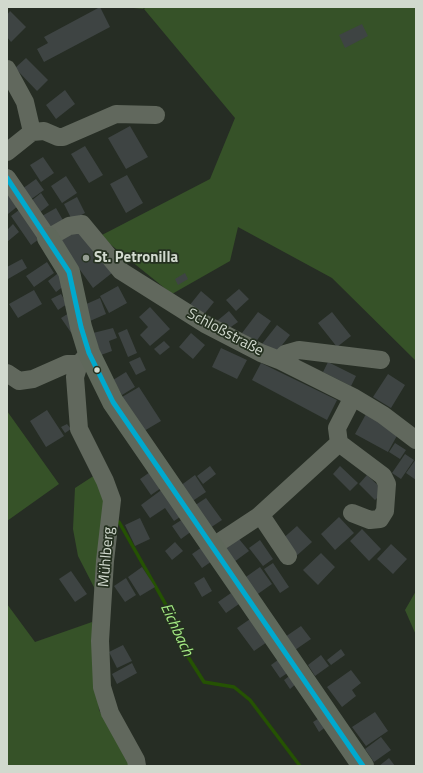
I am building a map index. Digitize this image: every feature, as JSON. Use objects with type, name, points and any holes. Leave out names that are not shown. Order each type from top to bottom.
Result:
[{"type":"main road","points":[[48,238],[65,264],[72,280],[81,327],[84,358],[103,384],[126,422],[363,766]]},
{"type":"street","points":[[7,69],[25,102],[32,132]]},
{"type":"street","points":[[7,152],[32,132],[44,131],[58,137],[63,137],[116,114],[156,115]]},
{"type":"street","points":[[7,178],[48,238]]},
{"type":"street","name":"Schloßstraße","points":[[48,238],[69,226],[82,224],[121,271],[205,324],[261,353],[279,360],[353,397],[383,415],[416,440]]},
{"type":"street","points":[[279,360],[285,354],[299,350],[381,360]]},
{"type":"street","points":[[7,373],[19,381],[33,379],[84,358]]},
{"type":"street","name":"Mühlberg","points":[[84,358],[75,377],[79,430],[105,481],[112,500],[105,561],[100,641],[102,688],[110,713],[136,760],[137,766]]},
{"type":"street","points":[[352,513],[370,520],[380,519],[385,511],[387,484],[383,476],[339,443],[336,428],[353,397]]},
{"type":"street","points":[[212,547],[259,516],[339,443]]},
{"type":"street","points":[[259,516],[264,520],[288,556]]},
{"type":"green space","points":[[123,7],[142,7],[144,9]]},
{"type":"green space","points":[[146,7],[416,7],[416,361],[332,278],[238,227],[230,261],[172,294],[100,236],[210,179],[235,118],[144,9]]},
{"type":"green space","points":[[7,411],[59,484],[7,521]]},
{"type":"green space","points":[[95,475],[105,495],[97,593],[78,556],[73,529],[75,488]]},
{"type":"green space","points":[[416,591],[416,635],[405,610]]},
{"type":"green space","points":[[7,604],[35,642],[92,622],[99,710],[127,758],[129,766],[7,766]]},
{"type":"building","points":[[100,7],[110,27],[44,62],[37,49],[48,43],[44,37]]},
{"type":"building","points":[[10,11],[26,27],[11,42],[7,37],[7,15]]},
{"type":"building","points":[[362,24],[368,36],[345,48],[339,35]]},
{"type":"building","points":[[26,58],[48,80],[37,91],[15,68]]},
{"type":"building","points":[[65,90],[75,104],[56,119],[46,105]]},
{"type":"building","points":[[130,126],[148,157],[126,169],[108,138]]},
{"type":"building","points":[[85,146],[103,175],[89,183],[71,154]]},
{"type":"building","points":[[43,157],[54,173],[41,182],[30,165]]},
{"type":"building","points":[[127,175],[143,203],[126,213],[110,184]]},
{"type":"building","points":[[66,176],[77,193],[62,203],[51,186]]},
{"type":"building","points":[[36,179],[44,190],[30,200],[22,189]]},
{"type":"building","points":[[7,192],[18,206],[8,214],[7,213]]},
{"type":"building","points":[[41,193],[49,205],[39,213],[31,201]]},
{"type":"building","points":[[77,197],[85,213],[72,220],[64,204]]},
{"type":"building","points":[[23,207],[43,236],[31,245],[11,216]]},
{"type":"building","points":[[56,208],[64,222],[50,230],[42,216]]},
{"type":"building","points":[[13,224],[19,232],[7,242],[7,230]]},
{"type":"building","name":"St. Petronilla","points":[[75,230],[82,233],[112,273],[93,288],[60,242],[65,236]]},
{"type":"building","points":[[22,259],[27,268],[8,279],[7,267]]},
{"type":"building","points":[[47,262],[54,273],[34,287],[26,276]]},
{"type":"building","points":[[61,271],[69,282],[56,292],[48,281]]},
{"type":"building","points":[[185,273],[188,279],[178,285],[175,279]]},
{"type":"building","points":[[118,286],[127,303],[109,313],[100,296]]},
{"type":"building","points":[[239,289],[249,299],[236,311],[226,300]]},
{"type":"building","points":[[34,290],[42,304],[18,318],[9,304]]},
{"type":"building","points":[[201,291],[214,302],[202,317],[189,306]]},
{"type":"building","points":[[61,294],[67,304],[58,310],[51,299]]},
{"type":"building","points":[[100,298],[106,314],[90,321],[84,305]]},
{"type":"building","points":[[150,307],[170,329],[150,346],[140,335],[148,327],[139,317]]},
{"type":"building","points":[[229,311],[238,322],[225,331],[217,321]]},
{"type":"building","points":[[258,312],[271,321],[255,343],[242,333]]},
{"type":"building","points":[[332,312],[351,336],[337,347],[318,323]]},
{"type":"building","points":[[69,313],[72,334],[61,318]]},
{"type":"building","points":[[277,325],[290,335],[275,354],[262,344]]},
{"type":"building","points":[[113,328],[117,338],[109,341],[112,351],[101,355],[93,333]]},
{"type":"building","points":[[127,329],[137,353],[128,357],[118,333]]},
{"type":"building","points":[[191,333],[205,345],[193,359],[179,347]]},
{"type":"building","points":[[164,341],[170,347],[160,355],[154,349]]},
{"type":"building","points":[[221,348],[247,360],[237,379],[212,367]]},
{"type":"building","points":[[140,357],[146,370],[136,375],[129,362]]},
{"type":"building","points":[[328,362],[356,376],[351,386],[323,372]]},
{"type":"building","points":[[261,363],[337,400],[327,420],[252,380]]},
{"type":"building","points":[[126,372],[135,387],[122,395],[113,380]]},
{"type":"building","points":[[388,374],[405,385],[391,408],[373,397]]},
{"type":"building","points":[[139,387],[161,421],[144,431],[122,397]]},
{"type":"building","points":[[47,410],[64,436],[46,447],[30,421]]},
{"type":"building","points":[[366,414],[399,432],[388,452],[355,434]]},
{"type":"building","points":[[67,424],[71,429],[65,433],[61,427]]},
{"type":"building","points":[[395,443],[406,450],[400,459],[389,452]]},
{"type":"building","points":[[405,454],[414,460],[401,479],[392,473]]},
{"type":"building","points":[[416,459],[416,480],[406,473]]},
{"type":"building","points":[[210,466],[216,474],[203,484],[197,476]]},
{"type":"building","points":[[340,466],[358,483],[350,491],[333,474]]},
{"type":"building","points":[[153,470],[164,486],[151,495],[140,479]]},
{"type":"building","points":[[195,475],[206,492],[191,502],[180,486]]},
{"type":"building","points":[[367,475],[384,491],[375,500],[359,484]]},
{"type":"building","points":[[164,488],[183,515],[174,521],[165,508],[150,518],[141,505]]},
{"type":"building","points":[[206,498],[222,520],[210,528],[194,506]]},
{"type":"building","points":[[339,517],[354,533],[335,550],[321,534]]},
{"type":"building","points":[[140,518],[150,539],[135,546],[125,525]]},
{"type":"building","points":[[183,519],[192,531],[181,539],[172,526]]},
{"type":"building","points":[[297,526],[312,542],[294,558],[280,541]]},
{"type":"building","points":[[362,529],[381,549],[369,561],[350,541]]},
{"type":"building","points":[[239,539],[249,551],[234,562],[224,549]]},
{"type":"building","points":[[260,540],[273,559],[263,566],[249,548]]},
{"type":"building","points":[[175,542],[183,551],[172,560],[165,551]]},
{"type":"building","points":[[391,544],[407,559],[393,574],[377,559]]},
{"type":"building","points":[[205,545],[215,559],[202,568],[192,554]]},
{"type":"building","points":[[321,553],[335,567],[318,585],[303,570]]},
{"type":"building","points":[[273,563],[289,587],[280,593],[264,569]]},
{"type":"building","points":[[142,567],[155,587],[140,596],[128,577]]},
{"type":"building","points":[[260,567],[272,584],[255,596],[243,579]]},
{"type":"building","points":[[71,571],[87,594],[75,602],[59,579]]},
{"type":"building","points":[[204,577],[212,591],[202,597],[194,583]]},
{"type":"building","points":[[126,578],[136,595],[125,602],[114,586]]},
{"type":"building","points":[[231,593],[239,604],[226,613],[218,602]]},
{"type":"building","points":[[253,617],[270,640],[254,651],[237,628]]},
{"type":"building","points":[[301,626],[311,639],[295,650],[285,637]]},
{"type":"building","points":[[123,645],[132,661],[117,668],[109,652]]},
{"type":"building","points":[[341,649],[345,655],[331,665],[327,660]]},
{"type":"building","points":[[321,655],[329,666],[315,676],[308,665]]},
{"type":"building","points":[[282,657],[292,670],[280,678],[271,665]]},
{"type":"building","points":[[132,663],[137,673],[117,684],[112,674]]},
{"type":"building","points":[[351,670],[361,683],[352,690],[356,696],[342,707],[327,687]]},
{"type":"building","points":[[292,674],[298,682],[290,689],[284,680]]},
{"type":"building","points":[[375,712],[388,731],[366,746],[352,727]]},
{"type":"building","points":[[321,717],[327,726],[319,732],[313,722]]},
{"type":"building","points":[[381,737],[391,750],[374,762],[365,749]]},
{"type":"building","points":[[389,758],[395,766],[379,766]]},
{"type":"waterway","name":"Eichbach","points":[[119,522],[174,619],[178,641],[204,682],[234,687],[250,700],[300,766]]},
{"type":"transit line","points":[[7,178],[69,272],[81,327],[89,353],[113,402],[363,766]]},
{"type":"place","name":"St. Petronilla","points":[[86,258]]}]
